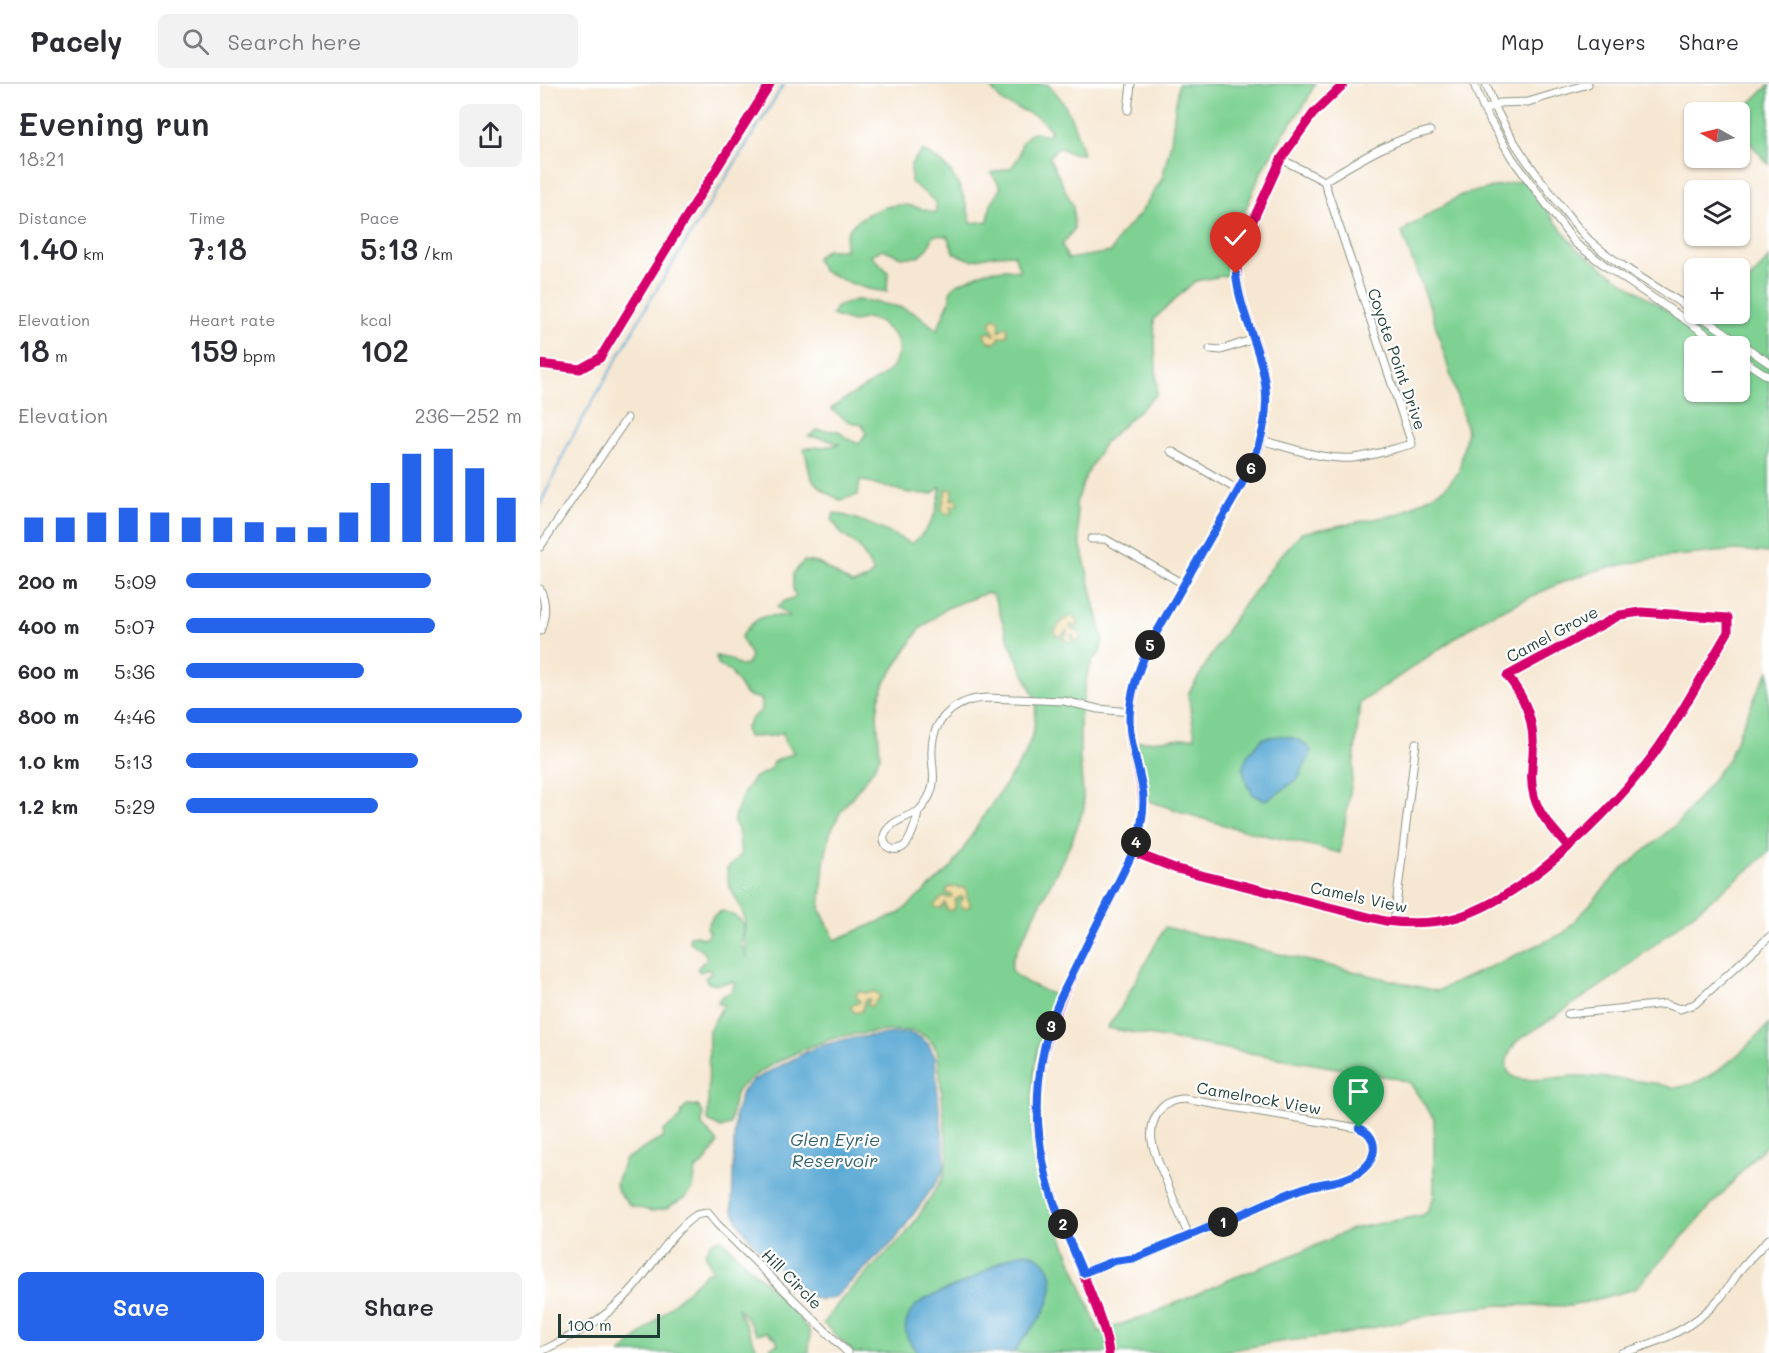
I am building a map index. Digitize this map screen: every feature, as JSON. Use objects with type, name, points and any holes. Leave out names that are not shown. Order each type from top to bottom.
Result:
[{"type":"street","points":[[1128,111],[1131,84]]},
{"type":"street","points":[[1109,1353],[1103,1326],[1053,1198],[1044,1166],[1037,1112],[1039,1077],[1048,1032],[1059,1001],[1133,852],[1142,820],[1143,795],[1131,741],[1130,712],[1135,682],[1144,657],[1254,462],[1261,440],[1266,414],[1263,368],[1239,294],[1236,274],[1237,259],[1244,238],[1281,159],[1313,114],[1344,84]]},
{"type":"street","points":[[1473,84],[1484,110],[1524,176],[1582,249],[1709,336]]},
{"type":"street","points":[[1486,84],[1494,106],[1516,144],[1536,174],[1590,240],[1684,305]]},
{"type":"street","points":[[1484,110],[1506,103],[1528,102],[1588,84]]},
{"type":"street","points":[[1281,159],[1324,181],[1383,147],[1430,131]]},
{"type":"street","name":"Coyote Point Drive","points":[[1261,440],[1340,458],[1363,457],[1412,444],[1324,181]]},
{"type":"street","points":[[1712,324],[1769,363]]},
{"type":"street","points":[[1210,349],[1221,350],[1254,339]]},
{"type":"street","points":[[1750,365],[1769,377]]},
{"type":"street","points":[[540,548],[627,418]]},
{"type":"street","points":[[1171,451],[1238,490]]},
{"type":"street","points":[[1091,539],[1105,539],[1184,584]]},
{"type":"street","points":[[540,589],[545,606],[540,631]]},
{"type":"street","name":"Camel Grove","points":[[1568,846],[1547,822],[1537,805],[1532,787],[1534,737],[1531,720],[1517,688],[1507,676],[1610,620],[1630,613],[1728,618]]},
{"type":"street","name":"Camels View","points":[[1133,852],[1177,869],[1394,922],[1433,922],[1473,911],[1528,879],[1597,819],[1630,784],[1665,738],[1728,632],[1728,618]]},
{"type":"street","points":[[918,812],[888,828],[884,838],[888,847],[897,850],[906,844],[918,812],[933,784],[934,734],[948,711],[963,702],[977,698],[1064,701],[1098,709],[1130,712]]},
{"type":"street","points":[[1394,922],[1416,743]]},
{"type":"street","points":[[1568,1014],[1665,1005],[1680,1009],[1695,1004],[1769,937]]},
{"type":"street","name":"Camelrock View","points":[[1083,1273],[1114,1261],[1136,1258],[1189,1236],[1300,1189],[1354,1175],[1368,1164],[1373,1156],[1375,1150],[1372,1138],[1365,1131],[1347,1126],[1184,1099],[1174,1100],[1160,1109],[1154,1120],[1152,1142],[1158,1163],[1189,1236]]},
{"type":"street","name":"Hill Circle","points":[[540,1352],[592,1326],[612,1310],[634,1288],[680,1230],[696,1214],[708,1213],[848,1353]]},
{"type":"street","points":[[1621,1353],[1661,1339],[1698,1319],[1718,1301],[1741,1269],[1769,1239]]},
{"type":"green space","points":[[988,84],[1047,84],[1066,107],[1070,116],[1083,154],[1070,153],[1058,147],[1049,157],[1073,206],[1074,229],[1062,245],[1068,259],[1111,252],[1120,235],[1139,215],[1162,179],[1171,142],[1178,84],[1315,84],[1305,104],[1263,168],[1235,234],[1227,259],[1228,275],[1195,281],[1154,319],[1157,394],[1105,442],[1086,475],[1076,503],[1080,542],[1103,639],[1100,653],[1093,660],[1087,674],[1080,719],[1084,808],[1071,843],[1012,960],[1012,970],[1019,978],[1056,996],[1042,1035],[1035,1069],[1032,1108],[1035,1147],[1049,1204],[1099,1332],[1156,1312],[1233,1278],[1311,1248],[1351,1229],[1423,1215],[1428,1211],[1434,1197],[1434,1119],[1410,1083],[1394,1078],[1107,1028],[1119,1011],[1165,927],[1437,991],[1564,933],[1618,873],[1678,823],[1705,790],[1729,758],[1760,686],[1769,671],[1769,852],[1614,977],[1516,1042],[1507,1058],[1508,1071],[1516,1078],[1594,1077],[1677,1087],[1692,1084],[1717,1071],[1740,1053],[1769,1024],[1769,1143],[1635,1289],[1571,1306],[1499,1305],[1455,1310],[1344,1334],[1215,1353],[854,1353],[823,1323],[845,1295],[904,1236],[943,1178],[948,1158],[938,1054],[933,1045],[920,1034],[903,1030],[831,1039],[787,1057],[758,1073],[747,1082],[736,1093],[730,1125],[721,1128],[708,1121],[709,1030],[724,1004],[718,1004],[719,999],[730,993],[735,984],[733,982],[708,983],[705,978],[711,973],[710,969],[700,972],[697,969],[707,960],[705,953],[689,941],[690,936],[697,935],[701,938],[708,936],[710,932],[707,929],[712,918],[722,911],[728,913],[737,917],[744,924],[741,944],[747,958],[744,938],[745,919],[727,877],[727,869],[741,855],[738,829],[734,818],[744,792],[755,777],[770,770],[773,762],[794,753],[784,741],[783,733],[748,737],[745,729],[751,719],[762,710],[761,699],[746,695],[730,671],[718,665],[716,656],[730,659],[740,666],[747,665],[751,656],[741,637],[752,624],[762,617],[775,615],[791,617],[777,607],[796,597],[793,589],[793,574],[804,561],[818,563],[852,584],[865,580],[874,572],[859,547],[842,534],[832,520],[834,513],[874,526],[912,544],[930,525],[941,487],[931,494],[909,493],[860,480],[858,495],[840,500],[823,490],[812,479],[804,449],[839,444],[809,436],[817,430],[839,431],[846,438],[859,444],[866,433],[862,425],[848,421],[831,409],[880,378],[893,367],[899,351],[896,337],[879,321],[866,318],[852,322],[832,315],[836,307],[856,300],[875,302],[917,314],[937,330],[950,300],[950,292],[955,285],[986,271],[1007,269],[1020,271],[1014,254],[972,260],[955,254],[947,236],[934,235],[928,248],[918,257],[901,257],[883,249],[871,255],[888,272],[887,292],[868,289],[823,271],[816,258],[826,250],[845,250],[849,229],[862,218],[879,209],[907,205],[936,213],[936,202],[911,182],[911,164],[922,151],[939,160],[951,173],[964,197],[971,223],[988,221],[991,204],[1001,187],[991,173],[1011,168],[1019,157],[1022,142],[1032,132],[1047,136],[1051,130],[1038,117],[1002,102]],"holes":[[[986,593],[991,594],[1036,705],[1034,730],[1024,757],[952,867],[900,913],[835,940],[820,909],[824,863],[830,833],[841,811],[872,771],[880,756],[877,715],[879,699],[885,682],[919,630],[947,608]]]},
{"type":"green space","points":[[1769,85],[1769,165],[1750,143],[1750,103]]},
{"type":"green space","points":[[1523,180],[1576,248],[1684,324],[1702,334],[1711,324],[1750,324],[1750,280],[1769,258],[1769,553],[1736,550],[1656,558],[1602,569],[1565,581],[1485,618],[1360,703],[1352,780],[1340,853],[1225,825],[1147,800],[1147,786],[1137,742],[1195,737],[1188,694],[1235,617],[1277,560],[1301,533],[1399,514],[1445,488],[1459,472],[1467,430],[1431,310],[1402,233],[1461,195]]},
{"type":"green space","points":[[688,1105],[698,1106],[703,1114],[702,1126],[718,1142],[706,1161],[696,1169],[693,1189],[686,1197],[665,1209],[652,1211],[631,1206],[618,1192],[616,1183],[624,1160],[664,1137],[663,1131],[681,1118],[682,1111]]},
{"type":"green space","points":[[722,1239],[789,1307],[810,1332],[809,1353],[767,1353],[771,1347],[778,1344],[776,1338],[766,1332],[757,1334],[737,1307],[759,1353],[621,1353],[707,1272],[712,1272],[705,1252],[712,1241]]},
{"type":"sand","points":[[995,318],[1000,321],[999,331],[1005,327],[1008,335],[992,343],[986,339],[984,334],[989,332],[995,335],[991,321]]},
{"type":"sand","points":[[947,489],[953,491],[951,500],[955,498],[958,503],[956,506],[950,506],[953,512],[948,514],[942,511]]},
{"type":"sand","points":[[1071,616],[1079,624],[1076,627],[1071,625],[1070,627],[1080,633],[1081,637],[1075,641],[1071,635],[1069,642],[1064,639],[1067,630],[1060,637],[1054,632],[1063,620]]},
{"type":"sand","points":[[949,887],[966,888],[969,907],[961,907],[962,896],[955,900],[953,910],[947,910],[945,903],[941,908],[936,908],[934,905],[943,897],[952,896],[946,892]]},
{"type":"sand","points":[[858,991],[875,992],[880,997],[870,1007],[867,1005],[870,999],[867,999],[862,1011],[855,1013],[851,1008],[852,1005],[860,1002],[856,996]]},
{"type":"water","points":[[1280,736],[1293,738],[1311,751],[1297,780],[1264,800],[1254,795],[1247,785],[1243,769],[1244,763],[1249,753],[1263,738]]},
{"type":"water","name":"Glen Eyrie Reservoir","points":[[909,1033],[921,1038],[928,1044],[935,1057],[944,1169],[895,1240],[835,1297],[820,1300],[811,1296],[765,1255],[744,1232],[737,1219],[732,1207],[735,1115],[742,1092],[753,1080],[816,1047],[846,1039]]},
{"type":"water","points":[[1026,1252],[1036,1255],[1048,1267],[1051,1274],[1052,1291],[1043,1314],[1016,1350],[1011,1353],[918,1353],[905,1329],[911,1312],[917,1305],[933,1295],[968,1281],[1003,1260]]},
{"type":"waterway","points":[[540,505],[571,439],[650,300],[784,84]]},
{"type":"cycle path","points":[[540,364],[580,369],[600,358],[770,84]]},
{"type":"cycle path","points":[[1109,1353],[1101,1320],[1048,1183],[1040,1147],[1037,1113],[1039,1080],[1053,1021],[1078,963],[1127,865],[1141,825],[1142,793],[1130,728],[1131,703],[1140,667],[1150,644],[1254,462],[1259,449],[1265,422],[1265,382],[1263,368],[1239,290],[1237,278],[1239,251],[1281,159],[1313,114],[1344,84]]},
{"type":"cycle path","points":[[1133,852],[1177,869],[1385,921],[1404,923],[1440,921],[1486,906],[1515,889],[1573,843],[1600,817],[1647,763],[1665,738],[1728,632],[1728,618],[1641,612],[1620,615],[1507,676],[1525,703],[1531,722],[1533,732],[1532,780],[1536,803],[1548,823],[1568,846]]},
{"type":"route","points":[[1236,274],[1239,294],[1263,368],[1267,404],[1264,429],[1254,462],[1150,644],[1135,682],[1130,727],[1143,795],[1140,833],[1133,852],[1059,1001],[1048,1032],[1039,1077],[1037,1112],[1040,1147],[1053,1198],[1083,1273],[1114,1261],[1136,1258],[1300,1189],[1354,1175],[1368,1164],[1375,1150],[1372,1138],[1359,1128]]}]
